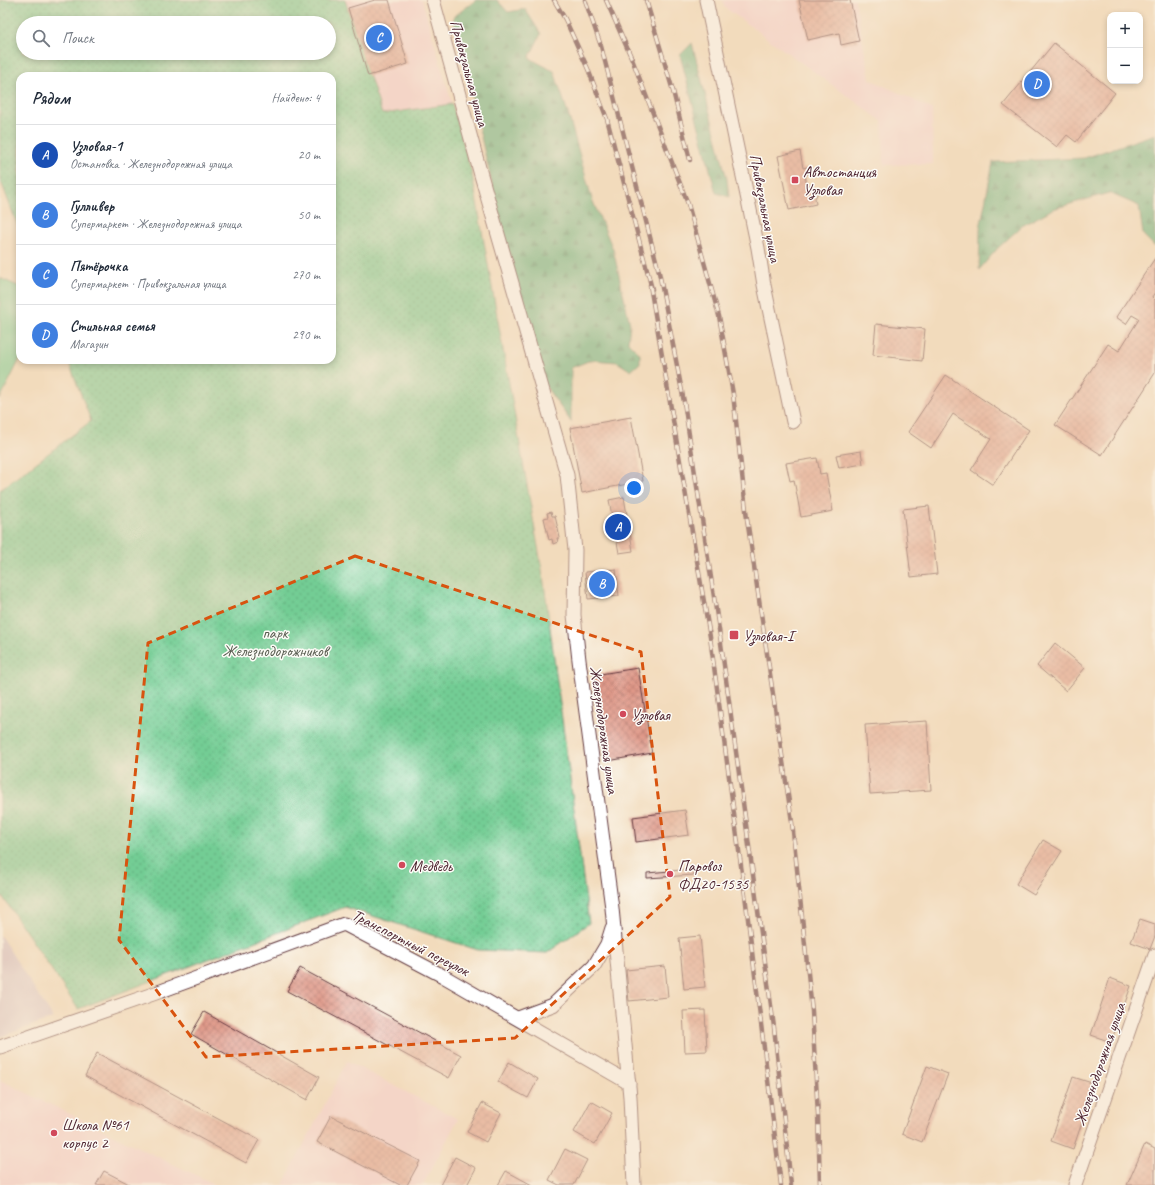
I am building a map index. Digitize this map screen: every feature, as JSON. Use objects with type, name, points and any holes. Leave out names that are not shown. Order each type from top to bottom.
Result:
[{"type":"street","name":"Привокзальная улица","points":[[433,0],[541,385]]},
{"type":"street","name":"Привокзальная улица","points":[[706,0],[793,422]]},
{"type":"street","name":"Железнодорожная улица","points":[[541,385],[567,475],[575,550],[574,616],[578,660],[614,923],[629,1083]]},
{"type":"street","points":[[518,1018],[553,1005],[594,966],[607,944],[614,923]]},
{"type":"street","name":"Транспортный переулок","points":[[0,1047],[153,994],[344,924],[443,976],[629,1083]]},
{"type":"street","name":"Железнодорожная улица","points":[[1075,1185],[1155,955]]},
{"type":"street","points":[[629,1083],[634,1185]]},
{"type":"highlighted area","points":[[355,556],[641,652],[670,897],[515,1038],[206,1057],[119,940],[148,643]]},
{"type":"shaded area","points":[[345,0],[422,0],[452,104],[382,114]]},
{"type":"shaded area","points":[[723,0],[855,0],[870,79],[932,109],[933,164],[884,165],[882,121],[724,7]]},
{"type":"shaded area","points":[[0,935],[53,1018],[0,1037]]},
{"type":"shaded area","points":[[347,1061],[458,1119],[423,1185],[283,1185]]},
{"type":"shaded area","name":"Школа №61 корпус 2","points":[[0,1080],[216,1185],[0,1185]]},
{"type":"green space","name":"парк Железнодорожников","points":[[0,0],[345,0],[382,114],[452,104],[472,174],[543,575],[589,923],[547,953],[478,950],[345,907],[78,1009],[0,893],[0,490],[91,421],[70,364],[336,364],[336,72],[16,72],[16,221],[0,179]]},
{"type":"green space","points":[[476,0],[497,0],[508,12],[525,9],[541,34],[529,58],[554,71],[568,113],[592,199],[613,249],[630,324],[628,342],[640,354],[640,363],[631,371],[617,362],[591,360],[571,368],[571,422],[536,373],[453,17]]},
{"type":"green space","points":[[692,43],[727,179],[729,197],[716,193],[680,55]]},
{"type":"green space","points":[[1155,134],[1155,247],[1143,235],[1139,206],[1109,193],[1053,209],[1022,226],[998,248],[979,270],[980,228],[993,162],[1084,158]]},
{"type":"green space","points":[[0,278],[16,285],[16,364],[18,364],[0,399]]},
{"type":"building","points":[[375,0],[389,0],[408,64],[368,76],[348,8]]},
{"type":"building","points":[[799,0],[850,0],[859,41],[841,45],[839,33],[808,40]]},
{"type":"building","points":[[1054,43],[1115,93],[1076,142],[1067,135],[1057,147],[1003,105]]},
{"type":"building","name":"Автостанция Узловая","points":[[800,151],[803,168],[808,167],[809,174],[805,175],[807,186],[812,185],[813,189],[818,193],[815,198],[816,204],[789,210],[778,156]]},
{"type":"building","points":[[1155,258],[1155,292],[1152,297],[1155,300],[1155,373],[1102,455],[1055,425],[1108,344],[1119,351],[1139,319],[1132,315],[1126,324],[1116,317]]},
{"type":"building","points":[[876,324],[925,329],[922,361],[873,355]]},
{"type":"building","points":[[946,375],[1029,430],[993,485],[971,470],[991,439],[953,414],[931,448],[908,432]]},
{"type":"building","points":[[631,417],[643,481],[582,493],[570,428]]},
{"type":"building","points":[[861,451],[863,464],[839,468],[836,455]]},
{"type":"building","points":[[817,458],[820,474],[826,473],[833,511],[801,517],[794,480],[790,481],[786,463]]},
{"type":"building","points":[[624,497],[633,551],[619,553],[609,500]]},
{"type":"building","points":[[929,506],[937,574],[911,577],[903,509]]},
{"type":"building","points":[[551,512],[552,516],[555,516],[560,538],[557,538],[558,542],[553,544],[552,539],[549,540],[544,518],[548,517],[547,513]]},
{"type":"building","points":[[616,569],[619,596],[588,599],[585,572]]},
{"type":"building","points":[[1055,643],[1085,668],[1066,691],[1037,666]]},
{"type":"building","name":"Узловая","points":[[638,668],[652,753],[608,761],[594,675]]},
{"type":"building","points":[[927,721],[931,790],[870,794],[865,725]]},
{"type":"building","points":[[685,810],[689,835],[636,842],[633,817]]},
{"type":"building","points":[[1043,840],[1062,851],[1034,895],[1016,884]]},
{"type":"building","name":"Паровоз ФД20-1535","points":[[693,869],[694,875],[647,878],[647,873]]},
{"type":"building","points":[[1140,919],[1155,924],[1155,936],[1150,949],[1131,942]]},
{"type":"building","points":[[700,936],[705,987],[684,989],[679,938]]},
{"type":"building","points":[[665,966],[668,997],[629,1001],[626,970]]},
{"type":"building","points":[[300,968],[461,1055],[449,1078],[287,991]]},
{"type":"building","points":[[1110,978],[1131,986],[1111,1042],[1091,1035]]},
{"type":"building","points":[[705,1010],[707,1051],[685,1052],[683,1011]]},
{"type":"building","points":[[204,1012],[319,1077],[307,1100],[191,1034]]},
{"type":"building","points":[[97,1053],[259,1140],[246,1163],[85,1076]]},
{"type":"building","points":[[509,1062],[538,1079],[528,1098],[498,1082]]},
{"type":"building","points":[[927,1066],[948,1074],[922,1142],[902,1134]]},
{"type":"building","points":[[1073,1077],[1095,1084],[1073,1149],[1051,1141]]},
{"type":"building","points":[[591,1101],[612,1113],[595,1144],[574,1132]]},
{"type":"building","points":[[482,1103],[501,1113],[486,1142],[467,1132]]},
{"type":"building","points":[[331,1116],[420,1161],[407,1185],[400,1185],[317,1142]]},
{"type":"building","points":[[1145,1144],[1155,1149],[1155,1185],[1127,1185]]},
{"type":"building","points":[[565,1149],[587,1160],[574,1185],[559,1185],[549,1180]]},
{"type":"building","points":[[455,1157],[476,1168],[467,1185],[440,1185]]},
{"type":"building","points":[[104,1171],[131,1185],[96,1185]]},
{"type":"building","points":[[506,1171],[532,1185],[498,1185]]},
{"type":"railway","points":[[554,0],[565,19],[588,69],[607,119],[652,289]]},
{"type":"railway","points":[[585,0],[601,46],[659,272],[684,402],[720,636],[774,1027],[791,1185]]},
{"type":"railway","points":[[606,0],[632,59],[688,204],[719,316],[733,394],[747,519],[792,822],[812,1011],[818,1115],[820,1185]]},
{"type":"railway","points":[[646,0],[673,91],[690,160]]},
{"type":"railway","points":[[650,285],[710,637],[745,895],[781,1185]]},
{"type":"place","name":"Пятёрочка","points":[[379,38]]},
{"type":"place","name":"Стильная семья","points":[[1037,84]]},
{"type":"place","name":"Автостанция Узловая","points":[[795,180]]},
{"type":"place","name":"Узловая-1","points":[[618,527]]},
{"type":"place","name":"Гулливер","points":[[602,584]]},
{"type":"place","name":"Узловая-I","points":[[734,635]]},
{"type":"place","name":"Узловая","points":[[623,714]]},
{"type":"place","name":"Медведь","points":[[402,865]]},
{"type":"place","name":"Паровоз ФД20-1535","points":[[670,874]]},
{"type":"place","name":"Школа №61 корпус 2","points":[[54,1133]]}]
